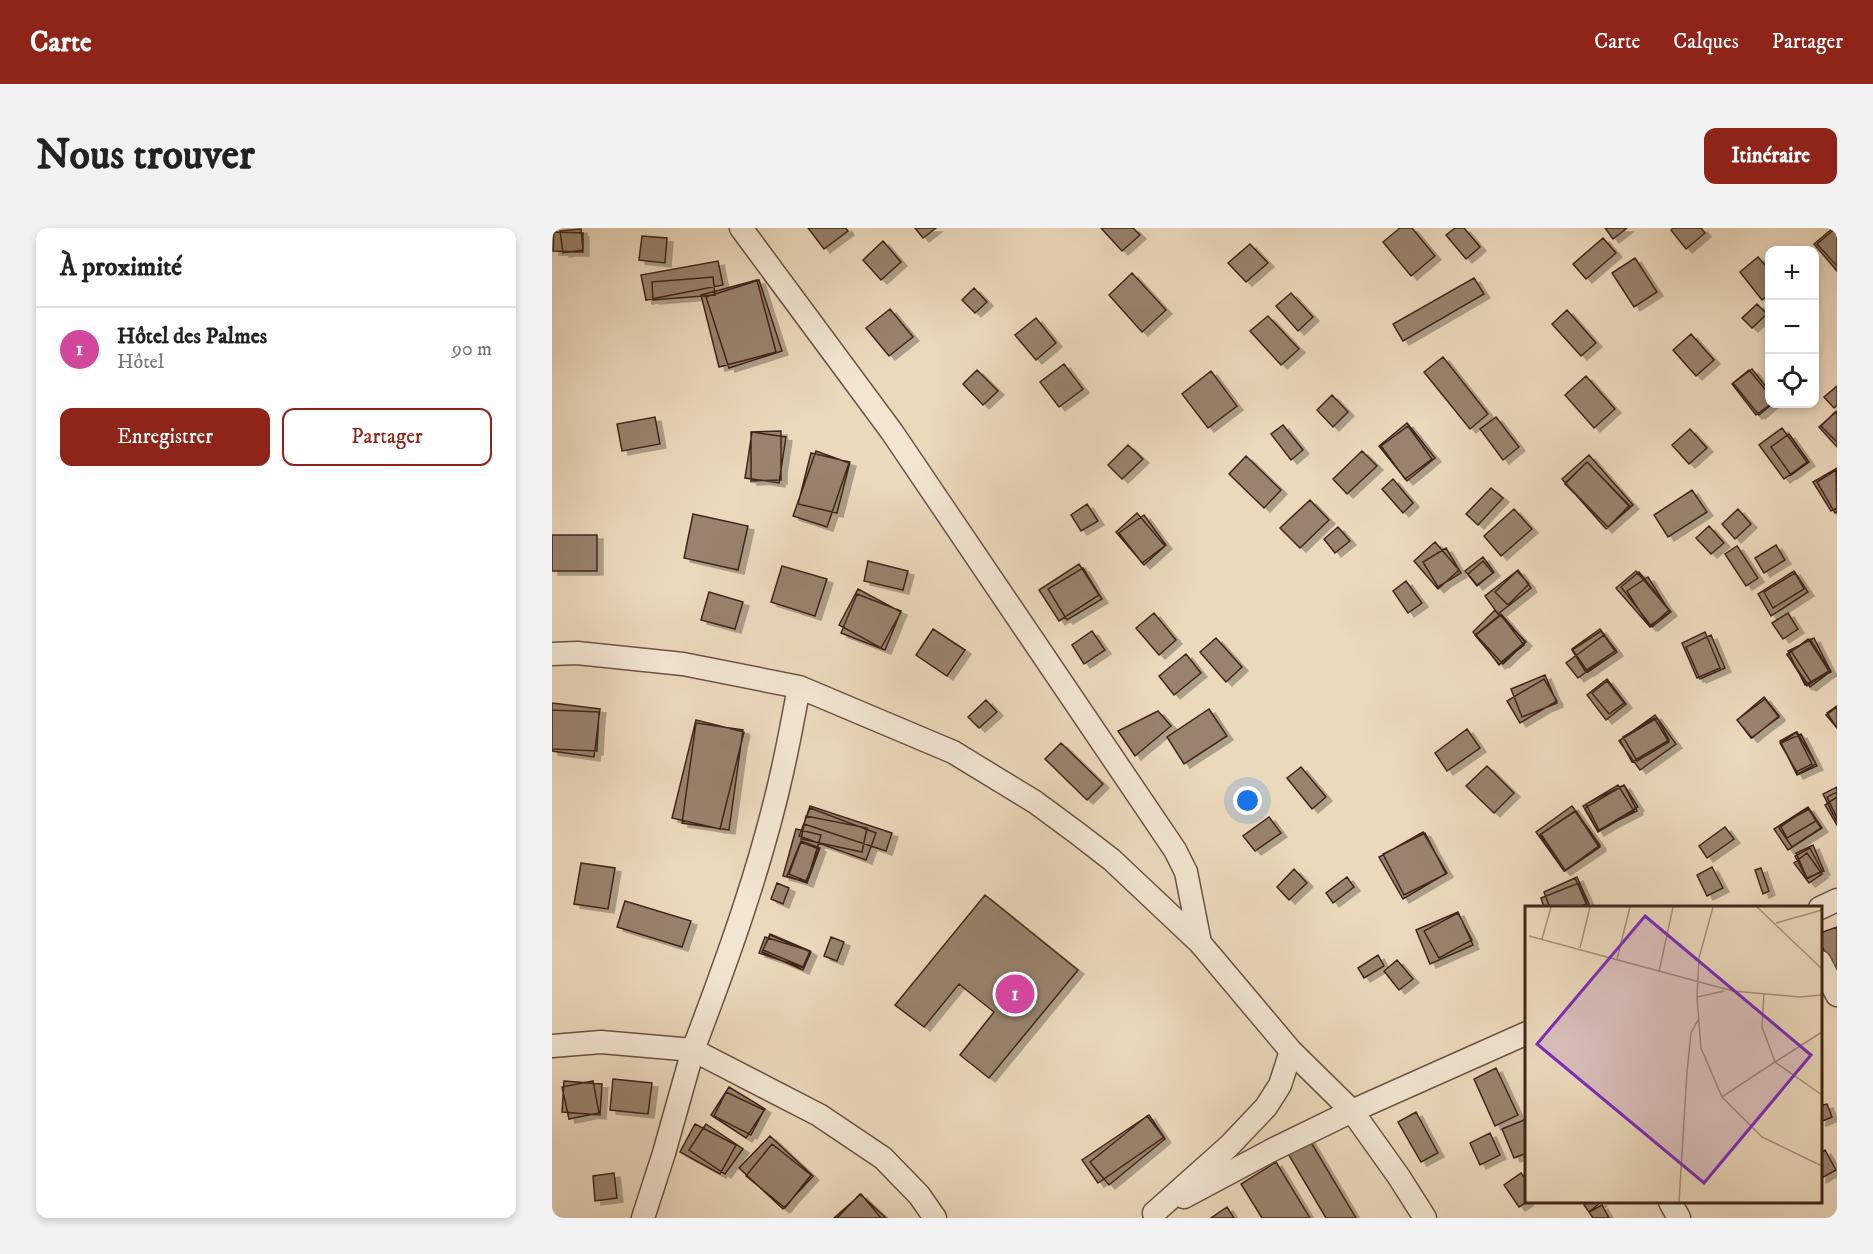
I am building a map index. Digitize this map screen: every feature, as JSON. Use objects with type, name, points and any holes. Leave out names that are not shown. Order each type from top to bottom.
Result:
[{"type":"street","points":[[741,228],[892,432],[1175,850],[1186,872],[1200,943]]},
{"type":"street","points":[[552,654],[577,653],[683,664],[799,687],[953,752],[1035,802],[1112,860],[1200,943],[1292,1051],[1352,1111],[1425,1218]]},
{"type":"street","points":[[643,1218],[693,1050],[721,978],[764,842],[783,769],[799,687]]},
{"type":"street","points":[[1822,908],[1837,900]]},
{"type":"street","points":[[1822,964],[1837,995]]},
{"type":"street","points":[[1150,1216],[1274,1149],[1352,1111],[1525,1034]]},
{"type":"street","points":[[552,1046],[601,1042],[693,1050],[819,1115],[883,1158],[919,1195],[934,1218]]},
{"type":"street","points":[[1150,1216],[1229,1146],[1266,1107],[1280,1085],[1292,1051]]},
{"type":"street","points":[[1671,1203],[1679,1218]]},
{"type":"building","points":[[808,228],[846,228],[848,231],[824,249]]},
{"type":"building","points":[[915,228],[936,228],[923,238]]},
{"type":"building","points":[[1101,228],[1133,228],[1140,235],[1122,251]]},
{"type":"building","points":[[1400,228],[1412,228],[1435,256],[1411,276],[1383,242]]},
{"type":"building","points":[[1455,228],[1464,228],[1480,247],[1466,259],[1446,235]]},
{"type":"building","points":[[1605,228],[1627,228],[1613,239]]},
{"type":"building","points":[[1673,228],[1701,228],[1705,233],[1686,249],[1671,230]]},
{"type":"building","points":[[1833,228],[1837,228],[1837,271],[1819,250],[1819,246],[1814,244]]},
{"type":"building","points":[[1837,228],[1837,266],[1819,246],[1817,244]]},
{"type":"building","points":[[581,229],[583,250],[563,253],[560,231]]},
{"type":"building","points":[[554,232],[583,233],[583,252],[553,251]]},
{"type":"building","points":[[642,236],[667,238],[665,263],[639,260]]},
{"type":"building","points":[[1603,238],[1616,253],[1586,279],[1573,264]]},
{"type":"building","points":[[883,241],[901,262],[881,280],[863,260]]},
{"type":"building","points":[[1250,244],[1268,263],[1246,282],[1228,263]]},
{"type":"building","points":[[1758,257],[1765,265],[1765,297],[1762,300],[1740,272]]},
{"type":"building","points":[[1635,258],[1657,292],[1634,307],[1612,273]]},
{"type":"building","points":[[718,261],[723,285],[646,300],[641,275]]},
{"type":"building","points":[[1132,273],[1166,310],[1142,332],[1109,295]]},
{"type":"building","points":[[713,277],[715,295],[653,300],[652,282]]},
{"type":"building","points":[[1474,278],[1484,294],[1403,341],[1393,324]]},
{"type":"building","points":[[757,280],[776,352],[719,367],[701,295]]},
{"type":"building","points":[[759,280],[782,351],[729,368],[706,297]]},
{"type":"building","points":[[974,288],[987,302],[975,313],[962,300]]},
{"type":"building","points":[[1291,293],[1313,317],[1298,331],[1276,306]]},
{"type":"building","points":[[1757,304],[1765,312],[1765,316],[1752,328],[1742,318]]},
{"type":"building","points":[[890,309],[913,337],[889,356],[866,328]]},
{"type":"building","points":[[1567,310],[1596,343],[1581,356],[1552,324]]},
{"type":"building","points":[[1268,316],[1299,349],[1281,365],[1250,331]]},
{"type":"building","points":[[1036,318],[1056,343],[1036,360],[1015,335]]},
{"type":"building","points":[[1691,334],[1714,360],[1696,376],[1673,350]]},
{"type":"building","points":[[1443,357],[1488,414],[1470,429],[1424,372]]},
{"type":"building","points":[[1064,364],[1083,389],[1059,407],[1040,382]]},
{"type":"building","points":[[1752,369],[1765,386],[1766,408],[1756,415],[1732,384]]},
{"type":"building","points":[[977,370],[998,391],[983,405],[963,384]]},
{"type":"building","points":[[1749,370],[1765,389],[1765,408],[1767,408],[1759,415],[1733,383]]},
{"type":"building","points":[[1211,371],[1237,406],[1208,428],[1182,394]]},
{"type":"building","points":[[1586,376],[1615,409],[1594,428],[1565,395]]},
{"type":"building","points":[[1837,386],[1837,405],[1834,408],[1824,397]]},
{"type":"building","points":[[1332,395],[1348,412],[1333,427],[1317,410]]},
{"type":"building","points":[[1837,411],[1837,447],[1819,427]]},
{"type":"building","points":[[1835,412],[1837,414],[1837,442],[1821,426]]},
{"type":"building","points":[[655,417],[660,444],[622,451],[617,424]]},
{"type":"building","points":[[1496,417],[1519,447],[1503,460],[1480,429]]},
{"type":"building","points":[[1407,423],[1435,458],[1407,481],[1379,446]]},
{"type":"building","points":[[1283,425],[1303,450],[1291,460],[1271,434]]},
{"type":"building","points":[[1408,426],[1432,459],[1405,479],[1381,446]]},
{"type":"building","points":[[1782,428],[1807,462],[1784,479],[1759,445]]},
{"type":"building","points":[[1690,429],[1707,448],[1689,464],[1672,445]]},
{"type":"building","points":[[781,431],[781,480],[751,481],[751,432]]},
{"type":"building","points":[[752,432],[786,437],[779,483],[745,478]]},
{"type":"building","points":[[1789,434],[1809,462],[1791,475],[1771,447]]},
{"type":"building","points":[[1128,445],[1143,459],[1122,479],[1108,465]]},
{"type":"building","points":[[816,451],[849,463],[827,527],[793,516]]},
{"type":"building","points":[[1362,451],[1377,466],[1347,494],[1333,479]]},
{"type":"building","points":[[811,453],[850,462],[837,513],[798,504]]},
{"type":"building","points":[[1589,455],[1633,505],[1606,529],[1562,479]]},
{"type":"building","points":[[1246,456],[1281,490],[1264,508],[1229,474]]},
{"type":"building","points":[[1587,462],[1630,506],[1608,527],[1565,484]]},
{"type":"building","points":[[1587,462],[1629,506],[1608,527],[1565,483]]},
{"type":"building","points":[[1837,468],[1837,508],[1831,511],[1813,482]]},
{"type":"building","points":[[1836,470],[1837,512],[1835,513],[1817,482]]},
{"type":"building","points":[[1393,479],[1413,503],[1403,513],[1382,489]]},
{"type":"building","points":[[1491,488],[1503,498],[1478,525],[1466,514]]},
{"type":"building","points":[[1692,490],[1707,512],[1668,537],[1654,515]]},
{"type":"building","points":[[1310,500],[1329,520],[1300,548],[1280,528]]},
{"type":"building","points":[[1087,504],[1098,521],[1081,531],[1071,515]]},
{"type":"building","points":[[1514,509],[1532,529],[1501,556],[1484,536]]},
{"type":"building","points":[[1738,509],[1751,524],[1735,539],[1722,524]]},
{"type":"building","points":[[1137,513],[1165,546],[1144,565],[1116,532]]},
{"type":"building","points":[[693,514],[748,526],[738,570],[684,558]]},
{"type":"building","points":[[1144,515],[1166,545],[1142,563],[1119,533]]},
{"type":"building","points":[[1709,526],[1724,543],[1711,554],[1696,538]]},
{"type":"building","points":[[1338,527],[1350,541],[1335,553],[1324,539]]},
{"type":"building","points":[[552,535],[597,535],[597,571],[552,571]]},
{"type":"building","points":[[1435,542],[1459,570],[1438,589],[1414,561]]},
{"type":"building","points":[[1776,545],[1785,560],[1764,573],[1755,558]]},
{"type":"building","points":[[1737,546],[1758,578],[1746,586],[1725,554]]},
{"type":"building","points":[[1446,548],[1461,573],[1438,587],[1423,562]]},
{"type":"building","points":[[1483,557],[1494,572],[1477,586],[1465,571]]},
{"type":"building","points":[[868,561],[908,571],[903,590],[864,581]]},
{"type":"building","points":[[1483,561],[1493,573],[1477,585],[1468,574]]},
{"type":"building","points":[[1079,564],[1099,595],[1059,621],[1039,590]]},
{"type":"building","points":[[782,566],[827,579],[815,616],[771,602]]},
{"type":"building","points":[[1083,568],[1102,599],[1067,620],[1048,589]]},
{"type":"building","points":[[1518,570],[1531,588],[1498,614],[1485,596]]},
{"type":"building","points":[[1517,571],[1529,584],[1508,605],[1495,592]]},
{"type":"building","points":[[1636,571],[1669,610],[1650,627],[1616,588]]},
{"type":"building","points":[[1794,571],[1808,592],[1771,616],[1758,594]]},
{"type":"building","points":[[1639,572],[1671,612],[1652,627],[1621,587]]},
{"type":"building","points":[[1795,573],[1804,589],[1773,608],[1764,592]]},
{"type":"building","points":[[1648,577],[1670,612],[1649,626],[1627,591]]},
{"type":"building","points":[[1406,581],[1422,603],[1408,613],[1393,591]]},
{"type":"building","points":[[858,589],[901,612],[881,648],[839,625]]},
{"type":"building","points":[[709,592],[743,602],[735,629],[701,620]]},
{"type":"building","points":[[857,594],[901,611],[885,650],[841,633]]},
{"type":"building","points":[[1495,610],[1526,642],[1503,664],[1473,632]]},
{"type":"building","points":[[1154,613],[1176,640],[1159,655],[1136,628]]},
{"type":"building","points":[[1788,613],[1798,629],[1783,639],[1772,623]]},
{"type":"building","points":[[1501,614],[1525,642],[1499,664],[1475,635]]},
{"type":"building","points":[[1501,615],[1524,645],[1499,665],[1476,635]]},
{"type":"building","points":[[933,629],[965,650],[947,676],[916,655]]},
{"type":"building","points":[[1600,629],[1617,652],[1588,672],[1572,649]]},
{"type":"building","points":[[1092,631],[1105,650],[1084,664],[1072,645]]},
{"type":"building","points":[[1601,631],[1615,651],[1585,671],[1572,650]]},
{"type":"building","points":[[1705,632],[1720,668],[1697,678],[1682,643]]},
{"type":"building","points":[[1604,635],[1616,650],[1578,678],[1566,663]]},
{"type":"building","points":[[1711,635],[1725,668],[1700,679],[1686,647]]},
{"type":"building","points":[[1216,638],[1242,667],[1226,682],[1200,652]]},
{"type":"building","points":[[1814,638],[1831,672],[1805,685],[1788,651]]},
{"type":"building","points":[[1808,639],[1831,671],[1810,687],[1787,655]]},
{"type":"building","points":[[1810,639],[1830,671],[1807,686],[1787,654]]},
{"type":"building","points":[[1809,640],[1829,671],[1811,682],[1791,651]]},
{"type":"building","points":[[1186,654],[1201,673],[1174,695],[1159,676]]},
{"type":"building","points":[[1545,675],[1557,703],[1522,717],[1511,689]]},
{"type":"building","points":[[1544,679],[1557,701],[1520,723],[1507,701]]},
{"type":"building","points":[[1607,679],[1626,704],[1606,720],[1587,695]]},
{"type":"building","points":[[1607,681],[1624,703],[1609,714],[1592,693]]},
{"type":"building","points":[[1764,697],[1779,716],[1752,738],[1737,720]]},
{"type":"building","points":[[1765,699],[1779,717],[1751,738],[1737,720]]},
{"type":"building","points":[[986,700],[997,712],[979,728],[968,717]]},
{"type":"building","points":[[552,703],[600,709],[594,757],[552,751]]},
{"type":"building","points":[[1837,706],[1837,728],[1827,713]]},
{"type":"building","points":[[1837,707],[1837,728],[1826,715]]},
{"type":"building","points":[[1209,709],[1227,736],[1184,764],[1167,737]]},
{"type":"building","points":[[552,710],[599,712],[597,751],[552,749]]},
{"type":"building","points":[[1158,711],[1171,726],[1135,756],[1118,731]]},
{"type":"building","points":[[1655,715],[1676,744],[1640,770],[1619,741]]},
{"type":"building","points":[[1654,718],[1669,742],[1637,761],[1623,737]]},
{"type":"building","points":[[1657,718],[1669,740],[1632,762],[1620,740]]},
{"type":"building","points":[[696,720],[744,732],[720,829],[672,818]]},
{"type":"building","points":[[696,723],[743,730],[729,830],[682,823]]},
{"type":"building","points":[[1467,729],[1480,748],[1447,771],[1435,753]]},
{"type":"building","points":[[1796,732],[1812,764],[1796,772],[1780,741]]},
{"type":"building","points":[[1797,732],[1816,764],[1798,774],[1780,743]]},
{"type":"building","points":[[1801,734],[1817,766],[1797,775],[1781,743]]},
{"type":"building","points":[[1061,743],[1103,784],[1087,800],[1045,759]]},
{"type":"building","points":[[1487,766],[1514,793],[1494,813],[1466,786]]},
{"type":"building","points":[[1301,767],[1326,797],[1312,809],[1287,778]]},
{"type":"building","points":[[1618,785],[1634,811],[1598,832],[1583,806]]},
{"type":"building","points":[[1624,785],[1638,807],[1598,831],[1585,808]]},
{"type":"building","points":[[1624,785],[1637,811],[1599,830],[1586,804]]},
{"type":"building","points":[[1837,787],[1837,820],[1836,820],[1823,794]]},
{"type":"building","points":[[1837,792],[1837,818],[1827,797]]},
{"type":"building","points":[[1837,797],[1837,825],[1825,805]]},
{"type":"building","points":[[810,806],[892,833],[886,851],[804,824]]},
{"type":"building","points":[[1572,806],[1600,845],[1564,871],[1536,832]]},
{"type":"building","points":[[1808,807],[1822,828],[1788,850],[1774,829]]},
{"type":"building","points":[[810,808],[876,833],[866,860],[799,836]]},
{"type":"building","points":[[1808,808],[1821,828],[1792,847],[1779,828]]},
{"type":"building","points":[[1809,809],[1816,821],[1787,838],[1780,825]]},
{"type":"building","points":[[1575,811],[1599,847],[1565,870],[1541,834]]},
{"type":"building","points":[[1576,811],[1600,847],[1565,871],[1540,835]]},
{"type":"building","points":[[806,816],[867,828],[862,852],[801,839]]},
{"type":"building","points":[[1269,817],[1281,833],[1255,851],[1243,836]]},
{"type":"building","points":[[1725,827],[1734,839],[1707,858],[1699,846]]},
{"type":"building","points":[[796,829],[821,835],[807,882],[783,876]]},
{"type":"building","points":[[1423,832],[1447,873],[1403,899],[1379,857]]},
{"type":"building","points":[[1425,833],[1446,874],[1404,895],[1383,854]]},
{"type":"building","points":[[801,841],[820,848],[807,883],[787,876]]},
{"type":"building","points":[[801,842],[819,849],[806,881],[789,874]]},
{"type":"building","points":[[1813,845],[1824,871],[1807,878],[1796,853]]},
{"type":"building","points":[[1810,848],[1822,871],[1807,879],[1795,856]]},
{"type":"building","points":[[1807,853],[1822,874],[1809,883],[1794,863]]},
{"type":"building","points":[[581,863],[615,868],[608,909],[574,904]]},
{"type":"building","points":[[1712,867],[1723,888],[1707,896],[1697,875]]},
{"type":"building","points":[[1761,868],[1769,891],[1763,894],[1755,870]]},
{"type":"building","points":[[1294,869],[1307,883],[1289,900],[1277,887]]},
{"type":"building","points":[[1347,877],[1354,887],[1333,903],[1326,893]]},
{"type":"building","points":[[1577,877],[1589,904],[1586,906],[1549,906],[1544,892]]},
{"type":"building","points":[[1575,878],[1587,906],[1549,906],[1544,892]]},
{"type":"building","points":[[777,883],[789,888],[783,904],[771,899]]},
{"type":"building","points":[[1579,883],[1587,904],[1543,906],[1541,898]]},
{"type":"building","points":[[985,895],[1078,970],[989,1078],[960,1055],[994,1012],[959,984],[924,1027],[895,1005]]},
{"type":"building","points":[[625,901],[691,921],[682,947],[617,927]]},
{"type":"building","points":[[1458,912],[1473,945],[1430,964],[1416,930]]},
{"type":"building","points":[[1458,913],[1472,940],[1439,958],[1424,931]]},
{"type":"building","points":[[1837,927],[1837,980],[1822,946],[1822,932]]},
{"type":"building","points":[[770,934],[810,951],[803,967],[763,950]]},
{"type":"building","points":[[770,935],[811,952],[803,970],[762,952]]},
{"type":"building","points":[[765,937],[810,951],[804,968],[759,953]]},
{"type":"building","points":[[831,937],[844,942],[837,961],[824,956]]},
{"type":"building","points":[[1378,955],[1384,966],[1364,978],[1358,968]]},
{"type":"building","points":[[1397,960],[1413,979],[1399,990],[1384,971]]},
{"type":"building","points":[[1496,1068],[1518,1115],[1495,1126],[1474,1079]]},
{"type":"building","points":[[613,1079],[652,1083],[648,1114],[610,1110]]},
{"type":"building","points":[[564,1081],[602,1084],[600,1115],[562,1112]]},
{"type":"building","points":[[593,1081],[599,1113],[569,1119],[562,1087]]},
{"type":"building","points":[[729,1087],[765,1109],[746,1138],[711,1115]]},
{"type":"building","points":[[726,1092],[764,1110],[751,1135],[714,1116]]},
{"type":"building","points":[[1827,1104],[1832,1117],[1822,1121],[1822,1105]]},
{"type":"building","points":[[1416,1112],[1438,1153],[1421,1162],[1398,1122]]},
{"type":"building","points":[[1149,1115],[1164,1137],[1098,1183],[1082,1160]]},
{"type":"building","points":[[1147,1116],[1165,1139],[1109,1185],[1090,1162]]},
{"type":"building","points":[[1524,1120],[1525,1154],[1514,1158],[1502,1129]]},
{"type":"building","points":[[695,1124],[736,1145],[720,1174],[680,1152]]},
{"type":"building","points":[[706,1124],[743,1149],[725,1174],[689,1150]]},
{"type":"building","points":[[1490,1133],[1500,1155],[1480,1165],[1470,1143]]},
{"type":"building","points":[[770,1136],[813,1176],[783,1209],[739,1168]]},
{"type":"building","points":[[1309,1139],[1356,1218],[1326,1218],[1287,1152]]},
{"type":"building","points":[[772,1144],[811,1175],[785,1208],[746,1176]]},
{"type":"building","points":[[1825,1150],[1836,1170],[1822,1178],[1822,1152]]},
{"type":"building","points":[[1276,1162],[1310,1218],[1262,1218],[1241,1184]]},
{"type":"building","points":[[614,1173],[617,1198],[595,1201],[593,1176]]},
{"type":"building","points":[[1521,1173],[1525,1178],[1525,1203],[1519,1207],[1504,1185]]},
{"type":"building","points":[[860,1194],[886,1218],[837,1218]]},
{"type":"building","points":[[861,1194],[881,1218],[834,1218]]},
{"type":"building","points":[[1586,1203],[1600,1203],[1589,1212],[1584,1205]]},
{"type":"building","points":[[1602,1205],[1609,1218],[1593,1218],[1589,1212]]},
{"type":"building","points":[[1227,1207],[1234,1218],[1211,1218]]},
{"type":"place","name":"Hôtel des Palmes","points":[[1015,994]]}]
